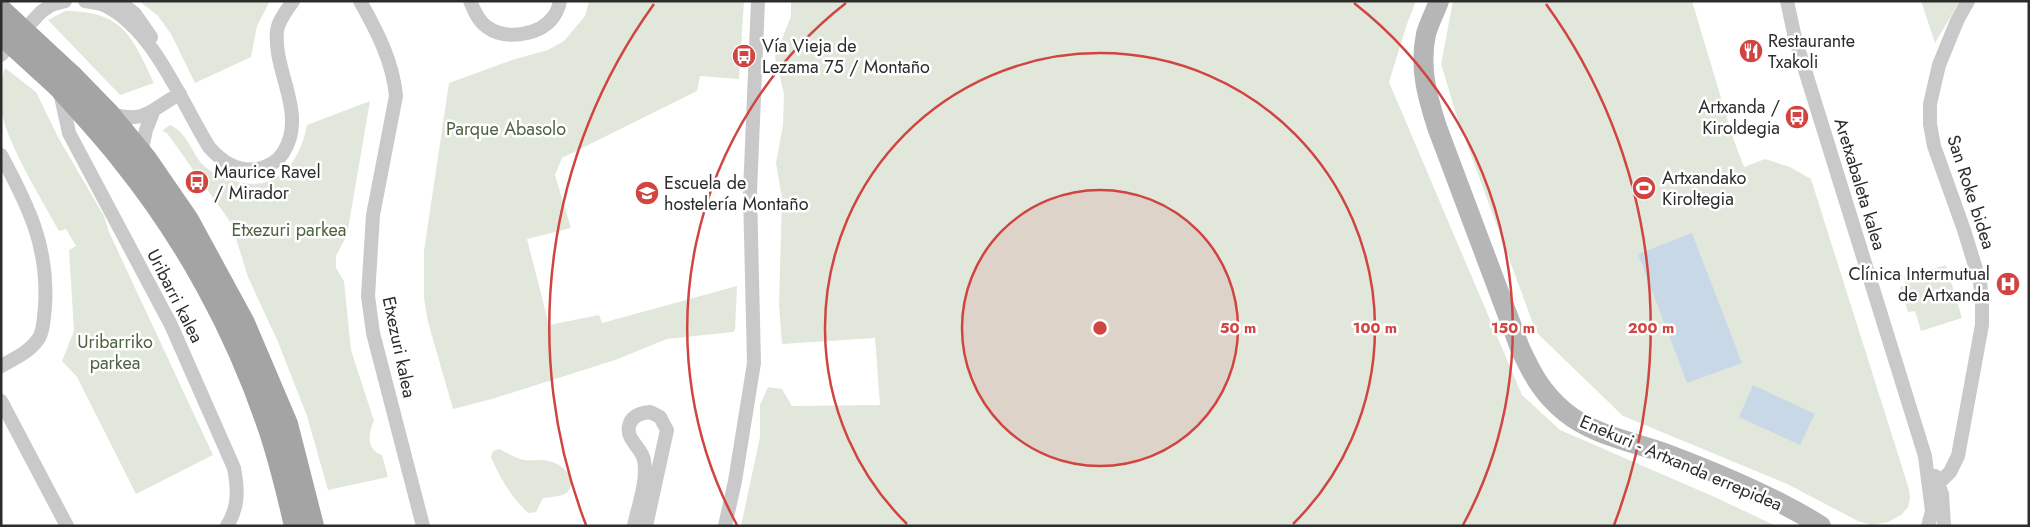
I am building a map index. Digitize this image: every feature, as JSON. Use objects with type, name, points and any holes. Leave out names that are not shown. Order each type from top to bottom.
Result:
[{"type":"main road","points":[[1,11],[65,81],[171,226],[218,309],[245,366],[267,422],[283,474],[295,526]]},
{"type":"main road","points":[[1,34],[108,114],[142,153],[188,220],[244,323],[288,424],[312,526]]},
{"type":"street","points":[[1,11],[14,1]]},
{"type":"street","points":[[1,55],[42,12],[51,5],[66,1]]},
{"type":"street","points":[[85,1],[102,4],[116,12],[155,52],[201,134],[220,159],[244,170],[259,169],[270,165],[281,157],[288,145],[292,132],[288,88],[277,49],[277,29],[293,1]]},
{"type":"street","points":[[119,1],[134,14],[150,34],[155,52]]},
{"type":"street","name":"Etxezuri kalea","points":[[360,1],[384,48],[394,76],[396,96],[372,215],[368,296],[373,333],[423,526]]},
{"type":"street","points":[[470,1],[480,21],[488,28],[501,34],[518,34],[533,31],[554,16],[560,1]]},
{"type":"street","points":[[725,526],[735,481],[754,363],[750,192],[758,1]]},
{"type":"street","name":"Enekuri - Artxanda errepidea","points":[[1439,1],[1426,33],[1423,59],[1425,91],[1440,136],[1520,348],[1535,380],[1552,401],[1582,423],[1725,478],[1821,526]]},
{"type":"street","name":"Aretxabaleta kalea","points":[[1787,1],[1795,38],[1925,456],[1932,511],[1928,526]]},
{"type":"street","name":"San Roke bidea","points":[[1939,483],[1950,472],[1958,456],[1982,325],[1980,282],[1937,154],[1930,124],[1930,104],[1939,66],[1957,21],[1968,1]]},
{"type":"street","name":"Uribarri kalea","points":[[65,81],[70,133],[171,325],[234,468],[238,489],[236,506],[227,526]]},
{"type":"street","points":[[108,114],[127,118],[139,117],[153,112],[168,100],[180,94]]},
{"type":"street","points":[[142,153],[146,130],[153,112]]},
{"type":"street","points":[[1,154],[23,196],[36,228],[42,256],[46,294],[44,322],[40,336],[33,346],[1,366]]},
{"type":"street","points":[[1,402],[67,526]]},
{"type":"street","points":[[634,526],[644,481],[644,460],[638,447],[628,434],[630,423],[636,416],[650,412],[660,417],[667,430],[646,526]]},
{"type":"street","name":"Aretxabaleta kalea","points":[[1925,456],[1939,483],[1942,494],[1944,526]]},
{"type":"green space","points":[[139,1],[270,1],[257,26],[251,57],[195,83],[171,34],[158,16]]},
{"type":"green space","name":"Parque Abasolo","points":[[589,1],[744,1],[739,79],[700,76],[697,91],[562,158],[555,175],[571,228],[527,239],[549,325],[599,315],[602,323],[737,286],[735,330],[733,332],[667,339],[615,360],[492,399],[453,409],[428,322],[424,298],[424,251],[449,83],[515,59],[548,50],[564,41],[585,16]]},
{"type":"green space","points":[[791,1],[1416,1],[1389,82],[1522,395],[1560,430],[1717,498],[1776,526],[741,526],[760,437],[760,405],[768,387],[782,389],[792,406],[880,405],[875,338],[782,344],[779,305],[782,198],[776,163],[783,125],[784,94],[775,57],[791,16]]},
{"type":"green space","points":[[1453,1],[1692,1],[1733,138],[1744,167],[1765,159],[1790,167],[1811,179],[1909,489],[1910,499],[1908,507],[1901,515],[1888,522],[1872,525],[1858,521],[1787,484],[1623,416],[1536,332],[1457,117],[1441,64]]},
{"type":"green space","points":[[1921,1],[1960,1],[1935,43]]},
{"type":"green space","points":[[65,11],[85,12],[100,16],[113,21],[123,29],[139,52],[154,83],[120,95],[48,20]]},
{"type":"green space","name":"Uribarriko parkea","points":[[5,68],[36,92],[59,139],[104,216],[109,232],[213,455],[136,494],[77,377],[62,361],[74,331],[69,250],[76,246],[66,229],[59,231],[27,173],[6,128],[1,109],[1,85]]},
{"type":"green space","name":"Etxezuri parkea","points":[[370,101],[347,235],[336,256],[336,268],[344,281],[351,350],[374,421],[370,431],[370,441],[373,449],[382,455],[388,477],[328,490],[307,416],[278,342],[248,277],[231,223],[167,133],[162,131],[170,125],[176,128],[203,165],[212,171],[243,183],[257,184],[270,181],[290,165],[303,140],[307,125]]},
{"type":"green space","points":[[1946,265],[1962,318],[1921,331],[1915,311],[1908,312],[1900,287],[1906,285],[1904,277]]},
{"type":"green space","points":[[499,449],[521,459],[545,460],[556,463],[568,473],[571,483],[570,488],[565,494],[543,498],[536,512],[528,513],[511,494],[494,465],[491,457],[493,451]]},
{"type":"water","points":[[1692,233],[1742,363],[1687,383],[1638,254]]},
{"type":"water","points":[[1753,385],[1815,414],[1800,445],[1739,417]]},
{"type":"place","name":"Restaurante Txakoli","points":[[1751,51]]},
{"type":"place","name":"Vía Vieja de Lezama 75 / Montaño","points":[[744,56]]},
{"type":"place","name":"Artxanda / Kiroldegia","points":[[1797,117]]},
{"type":"place","name":"Maurice Ravel / Mirador","points":[[197,182]]},
{"type":"place","name":"Artxandako Kiroltegia","points":[[1644,188]]},
{"type":"place","name":"Escuela de hostelería Montaño","points":[[647,193]]},
{"type":"place","name":"Clínica Intermutual de Artxanda","points":[[2008,284]]}]
